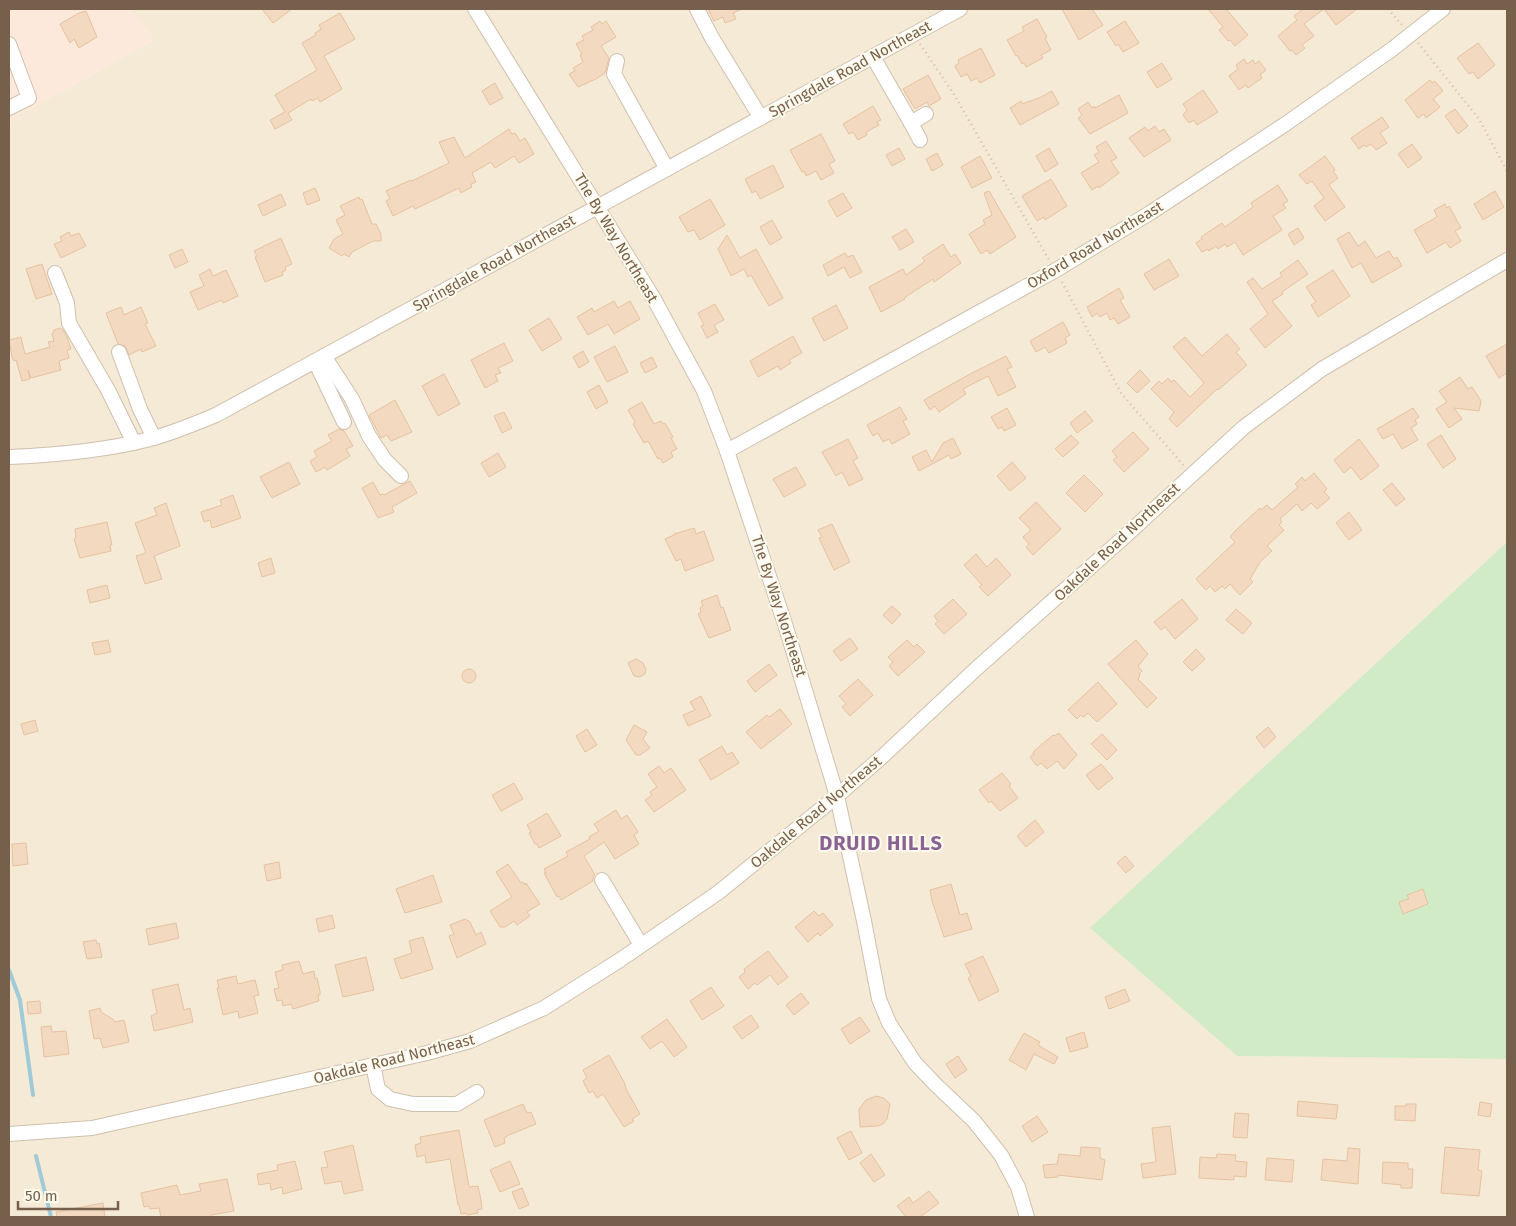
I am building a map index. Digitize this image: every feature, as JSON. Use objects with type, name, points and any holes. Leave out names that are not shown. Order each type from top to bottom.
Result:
[{"type":"street","name":"The By Way Northeast","points":[[475,9],[654,299],[704,391],[728,451],[785,624],[837,796],[879,1000],[884,1012],[915,1063],[974,1121],[1002,1155],[1018,1187],[1027,1217]]},
{"type":"street","points":[[696,9],[760,118]]},
{"type":"street","name":"Springdale Road Northeast","points":[[9,458],[90,451],[134,443],[154,438],[216,415],[960,9]]},
{"type":"street","name":"Oxford Road Northeast","points":[[728,451],[1048,275],[1150,213],[1284,125],[1443,9]]},
{"type":"street","points":[[9,44],[29,98],[9,108]]},
{"type":"street","points":[[873,56],[920,140]]},
{"type":"street","points":[[617,61],[614,74],[667,169]]},
{"type":"street","points":[[911,123],[926,114]]},
{"type":"street","name":"Oakdale Road Northeast","points":[[9,1134],[92,1128],[446,1048],[470,1041],[544,1008],[641,946],[719,892],[837,796],[1244,427],[1322,369],[1507,260]]},
{"type":"street","points":[[54,273],[67,303],[69,323],[108,390],[134,443]]},
{"type":"street","points":[[119,352],[140,409],[154,438]]},
{"type":"street","points":[[319,359],[344,422]]},
{"type":"street","points":[[319,359],[352,399],[369,436],[385,460],[401,476]]},
{"type":"street","points":[[602,880],[641,946]]},
{"type":"street","points":[[373,1065],[378,1089],[390,1099],[413,1104],[457,1104],[477,1092]]},
{"type":"path","points":[[1388,9],[1411,34],[1479,119],[1507,171]]},
{"type":"shaded area","points":[[9,9],[130,9],[154,40],[9,121]]},
{"type":"shaded area","points":[[130,9],[1507,9],[1507,542],[1091,928],[1237,1056],[1507,1059],[1507,1217],[9,1217],[9,121],[154,40]]},
{"type":"green space","points":[[1507,542],[1507,1059],[1237,1056],[1090,928]]},
{"type":"building","points":[[262,9],[292,9],[273,23]]},
{"type":"building","points":[[708,9],[742,9],[733,13],[736,19],[725,23],[723,17],[714,21]]},
{"type":"building","points":[[1062,9],[1092,9],[1103,25],[1079,40]]},
{"type":"building","points":[[1208,9],[1226,9],[1248,35],[1235,46],[1219,30],[1223,27]]},
{"type":"building","points":[[1303,9],[1324,9],[1304,24],[1314,36],[1302,45],[1305,48],[1296,55],[1292,50],[1290,51],[1278,36],[1297,20],[1294,16]]},
{"type":"building","points":[[1324,9],[1357,9],[1336,25]]},
{"type":"building","points":[[86,11],[97,37],[79,48],[74,39],[70,43],[60,24]]},
{"type":"building","points":[[340,13],[355,39],[324,56],[342,89],[320,102],[318,98],[312,101],[311,99],[288,113],[292,120],[275,129],[270,120],[285,112],[275,95],[317,70],[302,43],[316,35],[315,33],[321,29],[319,25]]},
{"type":"building","points":[[1037,19],[1047,37],[1045,38],[1051,50],[1041,55],[1043,58],[1026,67],[1016,56],[1007,40],[1024,31],[1022,27]]},
{"type":"building","points":[[600,21],[602,24],[606,21],[616,37],[601,46],[609,58],[605,73],[578,87],[569,74],[575,71],[573,68],[583,62],[580,55],[582,54],[576,44],[584,40],[582,36],[593,30],[591,27]]},
{"type":"building","points":[[1125,21],[1139,43],[1123,52],[1118,44],[1116,46],[1107,32]]},
{"type":"building","points":[[1478,43],[1495,65],[1478,79],[1473,72],[1469,74],[1457,58]]},
{"type":"building","points":[[981,48],[995,75],[980,83],[977,78],[971,81],[967,74],[961,77],[955,66],[959,63],[958,60]]},
{"type":"building","points":[[1244,59],[1247,64],[1253,60],[1255,64],[1259,61],[1266,70],[1260,75],[1262,78],[1248,88],[1246,85],[1239,90],[1229,76],[1238,69],[1236,65]]},
{"type":"building","points":[[1162,63],[1172,79],[1157,88],[1147,72]]},
{"type":"building","points":[[928,75],[941,99],[929,106],[927,102],[915,109],[903,89]]},
{"type":"building","points":[[1430,80],[1432,83],[1435,81],[1443,91],[1433,99],[1440,107],[1426,118],[1424,114],[1418,118],[1405,100]]},
{"type":"building","points":[[495,83],[503,98],[490,105],[482,91]]},
{"type":"building","points":[[1203,90],[1218,112],[1197,125],[1194,120],[1189,123],[1183,115],[1187,110],[1183,104]]},
{"type":"building","points":[[1052,91],[1059,104],[1020,125],[1010,108],[1021,101],[1022,104]]},
{"type":"building","points":[[1119,95],[1128,113],[1090,134],[1078,118],[1082,115],[1078,109],[1088,102],[1092,108],[1094,106],[1095,108]]},
{"type":"building","points":[[873,106],[881,120],[877,122],[879,125],[866,132],[867,135],[858,140],[853,132],[849,134],[843,124]]},
{"type":"building","points":[[1455,109],[1468,126],[1458,134],[1445,116]]},
{"type":"building","points":[[1382,117],[1389,127],[1380,133],[1387,143],[1376,150],[1371,144],[1366,147],[1364,145],[1359,149],[1351,138]]},
{"type":"building","points":[[1155,126],[1159,132],[1164,129],[1171,140],[1144,157],[1129,138],[1145,127],[1148,131]]},
{"type":"building","points":[[509,129],[512,134],[515,133],[520,141],[525,138],[534,154],[519,163],[514,156],[495,168],[491,162],[472,173],[476,182],[471,184],[472,187],[461,193],[459,188],[415,209],[413,206],[393,216],[386,201],[390,199],[386,191],[449,163],[439,142],[454,137],[465,158]]},
{"type":"building","points":[[821,134],[835,161],[829,164],[834,173],[821,180],[816,171],[806,176],[790,150]]},
{"type":"building","points":[[1106,141],[1117,158],[1111,161],[1119,173],[1099,188],[1098,186],[1092,190],[1081,173],[1099,162],[1094,155],[1099,152],[1096,147]]},
{"type":"building","points":[[1412,144],[1422,158],[1408,168],[1398,154]]},
{"type":"building","points":[[899,148],[905,159],[892,166],[886,155]]},
{"type":"building","points":[[1049,148],[1058,164],[1045,172],[1036,156]]},
{"type":"building","points":[[937,153],[943,165],[932,171],[926,159]]},
{"type":"building","points":[[980,156],[992,178],[972,188],[961,167]]},
{"type":"building","points":[[1325,156],[1338,178],[1329,185],[1345,207],[1325,221],[1314,206],[1324,198],[1312,181],[1307,184],[1299,175]]},
{"type":"building","points":[[773,165],[784,187],[760,199],[756,191],[752,193],[745,179]]},
{"type":"building","points":[[1051,179],[1067,206],[1045,220],[1044,217],[1037,221],[1022,196]]},
{"type":"building","points":[[1278,185],[1288,201],[1283,204],[1286,208],[1273,216],[1282,230],[1243,255],[1235,242],[1227,247],[1225,244],[1218,249],[1216,246],[1209,251],[1208,249],[1202,252],[1196,243],[1202,239],[1201,237],[1222,223],[1225,227],[1253,207],[1251,203]]},
{"type":"building","points":[[315,188],[320,200],[307,205],[303,193]]},
{"type":"building","points":[[989,191],[1016,237],[990,254],[987,250],[981,254],[969,234],[985,224],[983,220],[992,215],[984,193]]},
{"type":"building","points":[[1495,191],[1504,207],[1483,220],[1474,204]]},
{"type":"building","points":[[843,193],[852,208],[837,217],[828,201]]},
{"type":"building","points":[[281,194],[286,205],[263,216],[258,205]]},
{"type":"building","points":[[359,197],[360,200],[362,199],[372,224],[376,224],[381,234],[381,241],[373,241],[352,252],[349,257],[344,254],[342,256],[329,248],[334,239],[343,234],[336,220],[345,215],[340,206]]},
{"type":"building","points":[[710,199],[725,225],[700,240],[694,230],[688,232],[679,217]]},
{"type":"building","points":[[1445,204],[1447,208],[1449,206],[1461,228],[1455,231],[1461,241],[1450,248],[1446,242],[1427,253],[1414,230],[1437,217],[1434,210]]},
{"type":"building","points":[[772,220],[782,238],[770,245],[760,227]]},
{"type":"building","points":[[1298,228],[1304,238],[1294,245],[1288,234]]},
{"type":"building","points":[[906,229],[914,242],[900,250],[892,237]]},
{"type":"building","points":[[69,232],[71,236],[79,233],[86,246],[61,258],[54,244],[62,241],[60,237]]},
{"type":"building","points":[[1349,232],[1358,246],[1365,241],[1376,258],[1389,251],[1394,259],[1397,257],[1402,266],[1372,283],[1361,263],[1352,268],[1337,239]]},
{"type":"building","points":[[727,235],[740,258],[756,249],[783,298],[769,306],[751,275],[748,277],[744,269],[731,276],[718,249]]},
{"type":"building","points":[[281,238],[292,264],[285,267],[286,270],[282,272],[283,275],[265,282],[254,251]]},
{"type":"building","points":[[943,244],[951,257],[955,254],[961,263],[934,282],[933,279],[905,299],[881,312],[869,287],[903,269],[906,275],[925,261],[922,258]]},
{"type":"building","points":[[182,249],[188,262],[175,268],[169,255]]},
{"type":"building","points":[[845,253],[848,257],[853,255],[862,272],[850,278],[844,267],[828,276],[823,265]]},
{"type":"building","points":[[1169,259],[1179,276],[1154,290],[1144,274]]},
{"type":"building","points":[[1298,260],[1308,274],[1272,301],[1292,326],[1265,348],[1250,329],[1268,314],[1247,282],[1253,278],[1262,289],[1282,276],[1280,273]]},
{"type":"building","points":[[42,264],[52,294],[36,299],[26,269]]},
{"type":"building","points":[[210,269],[213,276],[226,270],[238,296],[223,303],[222,300],[198,310],[190,292],[204,286],[199,275]]},
{"type":"building","points":[[1333,270],[1350,296],[1318,317],[1311,305],[1316,302],[1306,287]]},
{"type":"building","points":[[1119,288],[1124,298],[1120,300],[1130,317],[1118,324],[1114,318],[1110,320],[1107,313],[1100,317],[1097,313],[1092,317],[1087,307]]},
{"type":"building","points":[[614,301],[618,308],[630,301],[640,319],[614,334],[608,324],[588,335],[577,317],[592,308],[594,312]]},
{"type":"building","points":[[715,304],[724,320],[714,325],[718,332],[707,338],[701,326],[704,325],[698,313]]},
{"type":"building","points":[[836,305],[848,328],[824,341],[812,318]]},
{"type":"building","points":[[121,307],[124,315],[141,307],[148,323],[145,324],[156,346],[142,352],[141,349],[129,355],[125,346],[118,344],[106,313]]},
{"type":"building","points":[[549,318],[562,339],[542,351],[529,330]]},
{"type":"building","points":[[1063,322],[1070,335],[1065,338],[1067,343],[1049,353],[1045,347],[1036,352],[1030,341]]},
{"type":"building","points":[[60,328],[67,337],[71,349],[67,350],[69,358],[59,361],[61,370],[31,378],[28,370],[30,379],[22,381],[16,360],[14,361],[12,357],[9,340],[21,337],[25,354],[50,347],[48,342],[54,341],[52,334],[54,330]]},
{"type":"building","points":[[1227,334],[1240,349],[1236,352],[1247,365],[1217,389],[1177,427],[1169,419],[1174,412],[1151,389],[1159,381],[1162,384],[1168,378],[1171,382],[1174,380],[1190,397],[1204,383],[1173,347],[1185,337],[1202,356]]},
{"type":"building","points":[[793,336],[802,353],[789,360],[791,363],[780,370],[778,366],[758,377],[750,361]]},
{"type":"building","points":[[504,343],[513,361],[498,368],[501,373],[495,375],[498,381],[485,388],[471,360]]},
{"type":"building","points":[[1507,344],[1507,373],[1499,378],[1486,356]]},
{"type":"building","points":[[615,346],[628,372],[607,382],[594,357]]},
{"type":"building","points":[[583,351],[589,362],[579,368],[573,357]]},
{"type":"building","points":[[1006,356],[1012,367],[1007,369],[1016,387],[998,396],[988,376],[963,389],[966,394],[939,412],[935,406],[930,410],[924,400]]},
{"type":"building","points":[[652,357],[657,367],[645,373],[640,363]]},
{"type":"building","points":[[1140,370],[1150,381],[1137,393],[1127,383]]},
{"type":"building","points":[[444,374],[460,404],[438,416],[422,386]]},
{"type":"building","points":[[1460,377],[1468,389],[1472,387],[1481,401],[1479,411],[1454,408],[1462,419],[1449,428],[1436,409],[1447,402],[1439,391]]},
{"type":"building","points":[[599,385],[608,402],[596,409],[587,392]]},
{"type":"building","points":[[395,400],[412,432],[391,441],[387,435],[381,438],[369,415]]},
{"type":"building","points":[[642,402],[654,424],[661,421],[663,424],[665,423],[673,437],[671,438],[677,449],[671,452],[673,457],[663,463],[660,458],[658,459],[648,441],[644,443],[633,424],[635,422],[628,410]]},
{"type":"building","points":[[900,407],[907,419],[903,421],[910,434],[892,444],[889,439],[883,442],[878,433],[873,436],[867,425]]},
{"type":"building","points":[[1007,408],[1016,425],[1004,431],[1002,427],[998,429],[991,417]]},
{"type":"building","points":[[1413,408],[1419,417],[1415,420],[1417,424],[1411,428],[1418,440],[1402,449],[1393,434],[1383,439],[1377,429]]},
{"type":"building","points":[[1085,411],[1093,421],[1077,433],[1070,423]]},
{"type":"building","points":[[504,412],[512,428],[502,433],[494,416]]},
{"type":"building","points":[[339,429],[344,431],[353,446],[346,449],[350,456],[327,470],[325,467],[316,472],[310,461],[317,457],[314,451],[332,441],[328,435]]},
{"type":"building","points":[[1133,432],[1149,449],[1124,472],[1113,460],[1117,457],[1112,451]]},
{"type":"building","points":[[1071,435],[1079,443],[1063,457],[1055,449]]},
{"type":"building","points":[[1441,435],[1456,459],[1443,468],[1427,444]]},
{"type":"building","points":[[953,438],[961,454],[951,459],[949,455],[919,471],[912,457],[926,450],[932,462],[943,443]]},
{"type":"building","points":[[848,439],[858,458],[853,461],[863,479],[849,486],[842,472],[836,476],[822,452]]},
{"type":"building","points":[[1359,439],[1379,466],[1361,480],[1351,467],[1344,473],[1334,460]]},
{"type":"building","points":[[498,453],[506,467],[489,477],[481,463]]},
{"type":"building","points":[[289,462],[300,484],[272,498],[260,477]]},
{"type":"building","points":[[1012,462],[1026,478],[1010,491],[997,476]]},
{"type":"building","points":[[796,467],[806,485],[784,497],[773,479]]},
{"type":"building","points":[[1314,473],[1327,489],[1324,492],[1330,498],[1317,509],[1311,503],[1302,511],[1297,504],[1280,519],[1282,522],[1279,525],[1284,530],[1267,546],[1272,551],[1260,562],[1250,579],[1253,582],[1240,595],[1230,584],[1225,589],[1222,586],[1215,592],[1210,586],[1206,590],[1196,579],[1235,542],[1230,537],[1236,530],[1260,508],[1261,510],[1267,505],[1272,510],[1298,487],[1295,484],[1302,477],[1305,481]]},
{"type":"building","points":[[1084,475],[1103,494],[1085,512],[1066,493]]},
{"type":"building","points":[[410,481],[417,493],[392,507],[394,512],[378,518],[362,488],[373,482],[380,495],[384,495]]},
{"type":"building","points":[[1392,483],[1405,499],[1396,506],[1383,490]]},
{"type":"building","points":[[233,495],[241,518],[212,528],[210,520],[204,522],[201,512],[222,505],[220,500]]},
{"type":"building","points":[[1036,502],[1061,529],[1033,555],[1026,547],[1029,544],[1023,537],[1031,530],[1019,518]]},
{"type":"building","points":[[166,503],[180,546],[154,556],[162,579],[145,584],[136,556],[146,553],[135,523],[157,515],[154,508]]},
{"type":"building","points":[[1349,512],[1362,530],[1349,540],[1336,523]]},
{"type":"building","points":[[107,522],[112,545],[110,545],[111,551],[80,558],[74,539],[76,538],[75,529]]},
{"type":"building","points":[[832,524],[850,562],[834,570],[819,538],[822,537],[818,530]]},
{"type":"building","points":[[694,528],[696,534],[704,531],[714,560],[685,571],[681,559],[676,561],[665,539]]},
{"type":"building","points":[[976,554],[987,567],[996,558],[1011,575],[988,596],[979,587],[982,585],[964,565]]},
{"type":"building","points":[[271,558],[275,573],[262,577],[258,563]]},
{"type":"building","points":[[107,585],[110,598],[90,603],[87,590]]},
{"type":"building","points":[[717,595],[731,630],[709,638],[698,614],[703,606],[701,601]]},
{"type":"building","points":[[953,599],[967,614],[944,634],[935,624],[938,621],[934,616]]},
{"type":"building","points":[[1182,599],[1198,619],[1175,639],[1165,627],[1161,630],[1154,622]]},
{"type":"building","points":[[892,606],[901,614],[892,624],[883,615]]},
{"type":"building","points":[[1236,609],[1252,623],[1243,634],[1226,620]]},
{"type":"building","points":[[850,638],[858,649],[841,661],[833,651]]},
{"type":"building","points":[[108,640],[111,652],[95,655],[92,643]]},
{"type":"building","points":[[907,640],[914,647],[917,644],[925,652],[898,676],[889,666],[893,662],[888,657]]},
{"type":"building","points":[[1136,640],[1148,654],[1138,666],[1142,671],[1138,679],[1157,698],[1147,708],[1108,664]]},
{"type":"building","points":[[1196,649],[1205,659],[1192,671],[1183,662]]},
{"type":"building","points":[[636,659],[643,663],[646,669],[645,674],[640,677],[634,676],[628,663]]},
{"type":"building","points":[[769,664],[777,675],[755,692],[747,681]]},
{"type":"building","points":[[466,669],[472,669],[476,676],[472,683],[466,683],[462,679],[462,673]]},
{"type":"building","points":[[858,679],[873,695],[850,716],[842,707],[846,704],[839,696]]},
{"type":"building","points":[[1098,682],[1117,704],[1097,722],[1088,713],[1083,717],[1081,715],[1077,719],[1068,710]]},
{"type":"building","points":[[701,696],[711,716],[688,726],[683,715],[695,710],[690,702]]},
{"type":"building","points":[[780,709],[792,724],[761,749],[746,732],[767,715],[769,717]]},
{"type":"building","points":[[35,720],[38,731],[24,735],[21,724]]},
{"type":"building","points":[[634,725],[647,732],[643,739],[650,748],[640,755],[636,755],[626,740]]},
{"type":"building","points":[[1268,727],[1276,737],[1264,748],[1256,737]]},
{"type":"building","points":[[587,729],[597,745],[585,752],[576,736]]},
{"type":"building","points":[[1059,733],[1077,755],[1064,769],[1057,761],[1047,769],[1041,763],[1037,766],[1030,757],[1034,754],[1033,752],[1053,735]]},
{"type":"building","points":[[1102,734],[1117,750],[1107,760],[1091,744]]},
{"type":"building","points":[[722,746],[727,755],[732,752],[739,763],[711,780],[699,760]]},
{"type":"building","points":[[1101,764],[1113,778],[1098,790],[1086,775]]},
{"type":"building","points":[[659,766],[664,773],[671,768],[686,790],[654,812],[645,800],[652,795],[650,792],[657,787],[648,774]]},
{"type":"building","points":[[1002,773],[1011,784],[1009,786],[1018,798],[1000,811],[991,801],[989,803],[979,790]]},
{"type":"building","points":[[514,783],[523,799],[501,811],[492,795]]},
{"type":"building","points":[[616,810],[621,819],[627,815],[638,832],[634,835],[639,844],[615,859],[604,842],[584,856],[595,875],[593,876],[593,881],[561,900],[559,896],[557,897],[544,873],[546,873],[544,869],[568,856],[566,852],[590,839],[589,837],[599,831],[594,824]]},
{"type":"building","points":[[547,813],[561,836],[539,848],[529,833],[531,832],[527,825]]},
{"type":"building","points":[[1035,820],[1044,832],[1026,847],[1017,836]]},
{"type":"building","points":[[26,843],[28,864],[13,866],[12,844]]},
{"type":"building","points":[[1125,856],[1134,866],[1126,873],[1117,863]]},
{"type":"building","points":[[279,862],[281,878],[267,881],[264,865]]},
{"type":"building","points":[[508,864],[521,883],[523,882],[525,885],[526,883],[540,904],[527,912],[530,916],[517,925],[514,921],[505,927],[500,927],[490,911],[512,897],[496,872]]},
{"type":"building","points":[[433,875],[442,902],[405,913],[396,889]]},
{"type":"building","points":[[951,884],[960,915],[967,913],[972,929],[944,937],[930,890]]},
{"type":"building","points":[[1423,889],[1428,904],[1403,914],[1399,902],[1409,899],[1407,895]]},
{"type":"building","points":[[814,911],[819,916],[823,913],[833,925],[820,936],[818,933],[808,942],[795,927]]},
{"type":"building","points":[[332,915],[335,928],[319,932],[316,919]]},
{"type":"building","points":[[465,919],[470,922],[476,935],[481,932],[486,944],[457,958],[449,936],[454,934],[450,925]]},
{"type":"building","points":[[176,923],[179,938],[149,945],[146,929]]},
{"type":"building","points":[[423,937],[433,969],[401,979],[394,959],[412,953],[409,941]]},
{"type":"building","points":[[96,940],[97,944],[99,943],[102,957],[87,959],[83,942]]},
{"type":"building","points":[[768,951],[788,977],[778,985],[770,975],[748,989],[739,977],[745,972],[744,969]]},
{"type":"building","points":[[983,956],[999,991],[979,1001],[968,978],[971,976],[965,964]]},
{"type":"building","points":[[366,957],[374,990],[343,997],[335,965]]},
{"type":"building","points":[[299,961],[303,974],[314,971],[320,995],[318,995],[319,1001],[293,1009],[291,1004],[283,1006],[282,1000],[277,1001],[274,989],[279,988],[275,972],[283,970],[282,965]]},
{"type":"building","points":[[236,976],[238,984],[255,980],[259,995],[254,996],[258,1013],[239,1018],[238,1011],[223,1015],[217,980]]},
{"type":"building","points":[[178,984],[184,1010],[190,1008],[193,1022],[154,1031],[151,1016],[157,1013],[152,990]]},
{"type":"building","points":[[711,987],[724,1006],[702,1020],[690,1001]]},
{"type":"building","points":[[1125,989],[1130,1001],[1109,1009],[1105,997]]},
{"type":"building","points":[[801,993],[809,1003],[794,1015],[786,1005]]},
{"type":"building","points":[[40,1001],[41,1013],[28,1014],[27,1002]]},
{"type":"building","points":[[100,1008],[101,1012],[114,1020],[114,1022],[124,1020],[129,1042],[103,1048],[100,1038],[94,1039],[89,1011]]},
{"type":"building","points":[[751,1015],[759,1027],[742,1039],[733,1027]]},
{"type":"building","points":[[860,1017],[870,1031],[850,1044],[841,1029]]},
{"type":"building","points":[[667,1019],[687,1047],[674,1057],[662,1041],[650,1049],[641,1037]]},
{"type":"building","points":[[51,1026],[52,1032],[66,1031],[69,1054],[44,1057],[41,1027]]},
{"type":"building","points":[[1084,1032],[1088,1047],[1070,1052],[1066,1038]]},
{"type":"building","points":[[1024,1033],[1040,1042],[1038,1045],[1058,1057],[1054,1064],[1034,1054],[1026,1070],[1009,1060]]},
{"type":"building","points":[[609,1055],[640,1114],[632,1119],[634,1121],[624,1127],[603,1094],[597,1098],[593,1091],[589,1093],[583,1081],[587,1078],[583,1070]]},
{"type":"building","points":[[958,1056],[967,1070],[955,1078],[946,1064]]},
{"type":"building","points":[[876,1096],[884,1098],[890,1104],[887,1119],[878,1126],[860,1127],[859,1109],[866,1100]]},
{"type":"building","points":[[1298,1101],[1338,1105],[1336,1119],[1297,1116]]},
{"type":"building","points":[[1480,1102],[1492,1104],[1490,1117],[1478,1115]]},
{"type":"building","points":[[523,1104],[527,1113],[531,1112],[536,1124],[509,1135],[504,1138],[505,1143],[495,1147],[484,1120]]},
{"type":"building","points":[[1406,1104],[1416,1104],[1415,1121],[1395,1120],[1395,1106],[1406,1106]]},
{"type":"building","points":[[1235,1113],[1249,1114],[1247,1138],[1233,1137]]},
{"type":"building","points":[[1037,1116],[1048,1132],[1032,1142],[1022,1126]]},
{"type":"building","points":[[1170,1126],[1176,1174],[1143,1178],[1141,1164],[1156,1162],[1152,1128]]},
{"type":"building","points":[[459,1130],[469,1187],[478,1186],[482,1209],[477,1210],[478,1213],[467,1215],[466,1213],[461,1214],[458,1205],[450,1159],[426,1163],[425,1155],[417,1157],[415,1145],[421,1143],[420,1137]]},
{"type":"building","points":[[851,1131],[862,1153],[849,1160],[837,1138]]},
{"type":"building","points":[[353,1145],[363,1190],[344,1194],[341,1181],[325,1184],[321,1168],[328,1167],[324,1152]]},
{"type":"building","points":[[1081,1147],[1100,1148],[1100,1158],[1105,1160],[1102,1180],[1058,1175],[1058,1177],[1045,1178],[1043,1165],[1057,1164],[1059,1154],[1080,1156]]},
{"type":"building","points":[[1445,1147],[1480,1150],[1478,1170],[1482,1171],[1479,1196],[1441,1193]]},
{"type":"building","points":[[1348,1148],[1360,1149],[1358,1184],[1321,1180],[1323,1159],[1347,1161]]},
{"type":"building","points":[[871,1154],[885,1175],[874,1182],[860,1163]]},
{"type":"building","points":[[1217,1154],[1236,1155],[1235,1161],[1247,1162],[1246,1177],[1234,1176],[1234,1180],[1199,1178],[1200,1157],[1216,1158]]},
{"type":"building","points":[[1267,1158],[1294,1160],[1292,1182],[1265,1180]]},
{"type":"building","points":[[295,1161],[302,1189],[283,1194],[282,1187],[271,1190],[270,1183],[259,1185],[257,1174],[278,1170],[277,1165]]},
{"type":"building","points":[[510,1161],[520,1184],[500,1192],[490,1170]]},
{"type":"building","points":[[1383,1162],[1408,1163],[1408,1169],[1413,1169],[1412,1188],[1401,1188],[1401,1185],[1382,1183]]},
{"type":"building","points":[[227,1179],[234,1211],[211,1215],[212,1217],[161,1217],[159,1208],[150,1209],[149,1206],[144,1207],[141,1193],[177,1185],[180,1195],[201,1191],[199,1184]]},
{"type":"building","points":[[522,1188],[529,1205],[519,1209],[512,1192]]},
{"type":"building","points":[[929,1191],[939,1203],[920,1217],[906,1217],[897,1206],[909,1197],[913,1203]]},
{"type":"building","points":[[103,1203],[105,1217],[57,1217],[56,1212]]},
{"type":"waterway","points":[[9,970],[20,1000],[33,1095]]},
{"type":"waterway","points":[[36,1156],[51,1217]]},
{"type":"district","name":"DRUID HILLS","points":[[881,843]]}]
